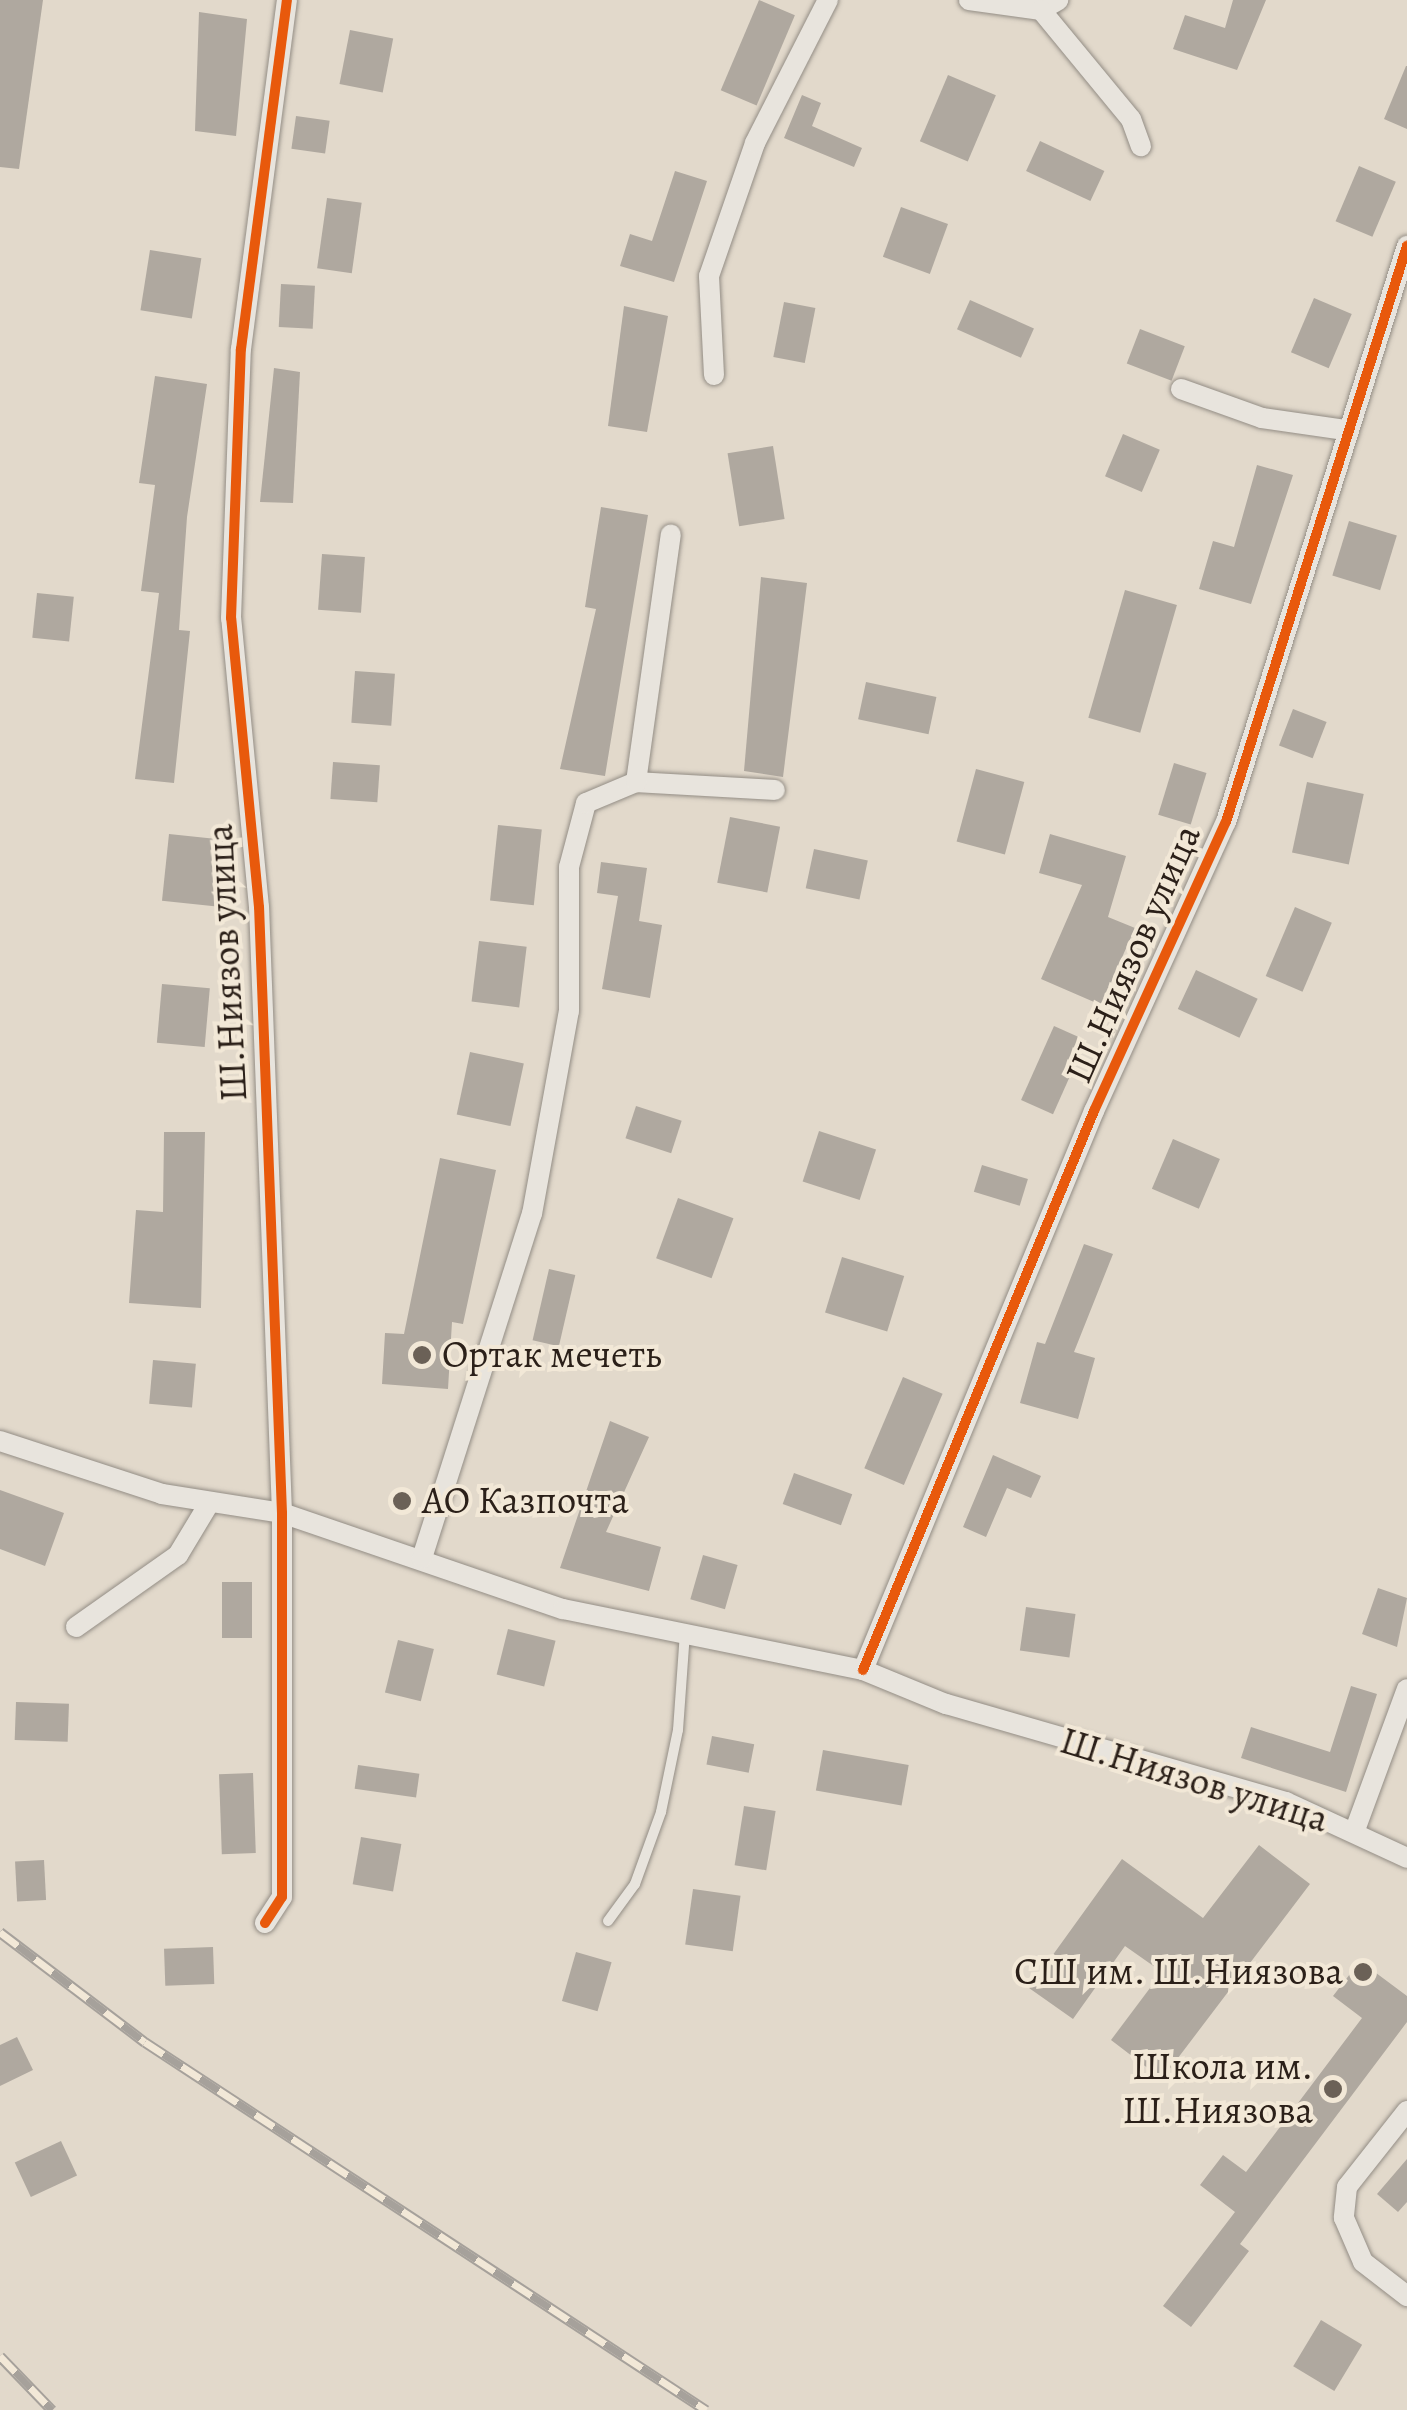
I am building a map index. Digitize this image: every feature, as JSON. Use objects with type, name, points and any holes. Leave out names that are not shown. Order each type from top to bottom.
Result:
[{"type":"street","name":"Ш.Ниязов улица","points":[[265,1923],[282,1897],[282,1513],[260,907],[231,618],[241,349],[287,0]]},
{"type":"street","points":[[714,375],[708,276],[756,143],[828,0]]},
{"type":"street","points":[[970,0],[992,9],[1050,5],[1131,118],[1141,146]]},
{"type":"street","name":"Ш.Ниязов улица","points":[[863,1670],[1094,1111],[1226,822],[1345,430],[1407,246]]},
{"type":"street","points":[[1180,389],[1262,418],[1345,430]]},
{"type":"street","points":[[636,782],[671,534]]},
{"type":"street","points":[[422,1558],[532,1214],[570,1011],[569,867],[586,803],[636,782],[775,790]]},
{"type":"street","name":"Ш.Ниязов улица","points":[[0,1441],[210,1502],[282,1513],[563,1609],[863,1670],[946,1704],[1286,1802],[1355,1830],[1407,1858]]},
{"type":"street","points":[[76,1627],[178,1555],[210,1502]]},
{"type":"street","name":"Ш.Ниязов улица","points":[[1355,1830],[1407,1689]]},
{"type":"street","points":[[1407,2110],[1347,2187],[1344,2218],[1362,2262],[1407,2296]]},
{"type":"lane","points":[[608,1922],[635,1884],[661,1812],[678,1730],[685,1631]]},
{"type":"building","points":[[0,0],[43,0],[19,169],[0,167]]},
{"type":"building","points":[[759,0],[795,15],[757,105],[721,90]]},
{"type":"building","points":[[1233,0],[1266,0],[1237,70],[1173,49],[1185,15],[1225,28]]},
{"type":"building","points":[[199,12],[247,19],[236,136],[195,131]]},
{"type":"building","points":[[350,30],[393,38],[383,92],[340,84]]},
{"type":"building","points":[[1407,66],[1407,129],[1384,119]]},
{"type":"building","points":[[948,75],[996,95],[968,162],[920,141]]},
{"type":"building","points":[[802,95],[821,103],[812,126],[862,148],[854,167],[784,138]]},
{"type":"building","points":[[296,116],[330,121],[325,153],[291,149]]},
{"type":"building","points":[[1040,141],[1104,171],[1090,201],[1026,171]]},
{"type":"building","points":[[1359,166],[1396,182],[1372,237],[1336,221]]},
{"type":"building","points":[[675,171],[707,181],[674,282],[620,266],[630,234],[652,241]]},
{"type":"building","points":[[327,198],[362,203],[352,273],[317,268]]},
{"type":"building","points":[[901,207],[948,224],[930,274],[883,257]]},
{"type":"building","points":[[150,250],[201,258],[192,318],[140,310]]},
{"type":"building","points":[[281,284],[315,286],[313,329],[279,327]]},
{"type":"building","points":[[1314,298],[1352,314],[1329,368],[1291,352]]},
{"type":"building","points":[[970,300],[1034,328],[1021,358],[957,329]]},
{"type":"building","points":[[784,302],[815,308],[805,363],[773,357]]},
{"type":"building","points":[[624,306],[668,316],[647,432],[608,426]]},
{"type":"building","points":[[1140,329],[1185,346],[1172,381],[1127,364]]},
{"type":"building","points":[[274,368],[300,372],[293,503],[260,502]]},
{"type":"building","points":[[155,376],[207,384],[187,517],[179,630],[190,631],[174,783],[135,779],[159,593],[141,591],[155,485],[139,483]]},
{"type":"building","points":[[1123,434],[1160,450],[1142,492],[1105,476]]},
{"type":"building","points":[[773,446],[785,519],[739,526],[728,453]]},
{"type":"building","points":[[1257,465],[1293,475],[1251,604],[1199,589],[1213,541],[1234,547]]},
{"type":"building","points":[[601,507],[648,515],[605,776],[560,769],[596,609],[585,607]]},
{"type":"building","points":[[1349,521],[1397,536],[1380,590],[1332,576]]},
{"type":"building","points":[[322,554],[365,557],[361,613],[318,610]]},
{"type":"building","points":[[761,577],[807,583],[783,777],[744,771]]},
{"type":"building","points":[[1125,590],[1177,605],[1140,733],[1088,718]]},
{"type":"building","points":[[37,593],[74,597],[69,642],[32,638]]},
{"type":"building","points":[[355,671],[395,674],[391,726],[351,723]]},
{"type":"building","points":[[866,682],[936,697],[929,734],[858,719]]},
{"type":"building","points":[[1293,709],[1327,722],[1313,758],[1279,745]]},
{"type":"building","points":[[333,762],[380,765],[377,802],[330,799]]},
{"type":"building","points":[[1174,763],[1207,773],[1191,825],[1158,815]]},
{"type":"building","points":[[976,769],[1024,782],[1005,854],[957,841]]},
{"type":"building","points":[[1307,782],[1364,794],[1349,864],[1292,852]]},
{"type":"building","points":[[730,817],[780,827],[767,893],[717,883]]},
{"type":"building","points":[[498,825],[542,830],[534,905],[490,901]]},
{"type":"building","points":[[169,834],[224,840],[217,906],[162,901]]},
{"type":"building","points":[[1050,834],[1126,856],[1108,917],[1135,928],[1101,1005],[1041,979],[1082,885],[1039,873]]},
{"type":"building","points":[[814,849],[868,860],[859,900],[806,888]]},
{"type":"building","points":[[601,862],[647,868],[639,921],[662,925],[650,998],[602,989],[618,896],[597,893]]},
{"type":"building","points":[[1295,907],[1332,923],[1303,992],[1266,976]]},
{"type":"building","points":[[479,941],[527,947],[519,1007],[472,1002]]},
{"type":"building","points":[[1196,970],[1258,999],[1239,1038],[1178,1009]]},
{"type":"building","points":[[162,984],[210,988],[205,1047],[157,1043]]},
{"type":"building","points":[[1054,1026],[1086,1040],[1053,1114],[1021,1100]]},
{"type":"building","points":[[470,1052],[524,1063],[510,1126],[457,1115]]},
{"type":"building","points":[[636,1106],[682,1121],[671,1153],[625,1138]]},
{"type":"building","points":[[819,1131],[876,1150],[860,1200],[803,1181]]},
{"type":"building","points":[[164,1132],[205,1132],[201,1308],[129,1303],[136,1210],[163,1212]]},
{"type":"building","points":[[1173,1139],[1220,1159],[1199,1209],[1152,1189]]},
{"type":"building","points":[[440,1158],[496,1170],[463,1324],[452,1322],[448,1389],[382,1384],[385,1333],[404,1334]]},
{"type":"building","points":[[982,1165],[1028,1179],[1020,1206],[974,1192]]},
{"type":"building","points":[[678,1198],[733,1218],[712,1278],[656,1258]]},
{"type":"building","points":[[1084,1244],[1113,1254],[1074,1352],[1095,1358],[1078,1419],[1020,1403],[1037,1342],[1045,1344]]},
{"type":"building","points":[[842,1257],[904,1276],[887,1331],[825,1312]]},
{"type":"building","points":[[549,1269],[575,1275],[559,1346],[533,1340]]},
{"type":"building","points":[[153,1360],[196,1364],[192,1408],[149,1404]]},
{"type":"building","points":[[903,1377],[943,1394],[904,1485],[864,1468]]},
{"type":"building","points":[[610,1421],[649,1437],[606,1532],[661,1547],[649,1591],[560,1568]]},
{"type":"building","points":[[993,1455],[1041,1476],[1031,1498],[1007,1488],[986,1537],[963,1527]]},
{"type":"building","points":[[794,1473],[852,1494],[841,1525],[783,1504]]},
{"type":"building","points":[[0,1490],[64,1513],[45,1566],[0,1549]]},
{"type":"building","points":[[703,1555],[738,1565],[725,1609],[690,1599]]},
{"type":"building","points":[[222,1582],[252,1582],[252,1638],[222,1638]]},
{"type":"building","points":[[1378,1588],[1407,1598],[1397,1647],[1362,1634]]},
{"type":"building","points":[[1026,1607],[1076,1614],[1069,1658],[1020,1651]]},
{"type":"building","points":[[508,1629],[556,1641],[544,1686],[497,1675]]},
{"type":"building","points":[[398,1640],[434,1649],[421,1701],[385,1692]]},
{"type":"building","points":[[1351,1686],[1377,1694],[1346,1792],[1241,1758],[1251,1727],[1330,1752]]},
{"type":"building","points":[[16,1702],[69,1704],[68,1742],[15,1740]]},
{"type":"building","points":[[712,1736],[754,1744],[749,1773],[706,1764]]},
{"type":"building","points":[[823,1750],[909,1765],[902,1805],[816,1790]]},
{"type":"building","points":[[358,1765],[419,1774],[416,1797],[355,1789]]},
{"type":"building","points":[[253,1773],[256,1853],[222,1854],[219,1774]]},
{"type":"building","points":[[744,1806],[776,1811],[766,1870],[735,1865]]},
{"type":"building","points":[[361,1837],[401,1844],[393,1891],[353,1884]]},
{"type":"building","points":[[1259,1845],[1310,1884],[1162,2079],[1111,2040],[1162,1972],[1125,1946],[1073,2019],[1029,1988],[1122,1859],[1203,1918]]},
{"type":"building","points":[[44,1860],[46,1900],[17,1901],[15,1862]]},
{"type":"building","points":[[693,1889],[741,1896],[733,1951],[685,1944]]},
{"type":"building","points":[[213,1947],[214,1984],[165,1986],[164,1949]]},
{"type":"building","points":[[576,1952],[612,1962],[598,2011],[562,2001]]},
{"type":"building","name":"Школа им. Ш.Ниязова","points":[[1360,1961],[1407,1996],[1407,2022],[1240,2244],[1249,2251],[1191,2327],[1163,2306],[1235,2212],[1200,2185],[1223,2155],[1246,2172],[1362,2018],[1333,1996]]},
{"type":"building","points":[[17,2037],[33,2070],[0,2086],[0,2045]]},
{"type":"building","points":[[61,2141],[77,2175],[31,2197],[15,2163]]},
{"type":"building","points":[[1407,2159],[1407,2202],[1398,2212],[1377,2194]]},
{"type":"building","points":[[1321,2320],[1362,2345],[1334,2391],[1293,2366]]},
{"type":"railway","points":[[0,1932],[145,2042],[706,2410]]},
{"type":"railway","points":[[0,2356],[52,2410]]},
{"type":"cycle path","points":[[265,1923],[282,1897],[282,1513],[259,907],[231,618],[241,349],[287,0]]},
{"type":"cycle path","points":[[863,1670],[1094,1111],[1226,822],[1407,246]]},
{"type":"place","name":"Ортак мечеть","points":[[422,1355]]},
{"type":"place","name":"АО Казпочта","points":[[402,1501]]},
{"type":"place","name":"СШ им. Ш.Ниязова","points":[[1363,1972]]},
{"type":"place","name":"Школа им. Ш.Ниязова","points":[[1333,2089]]}]
